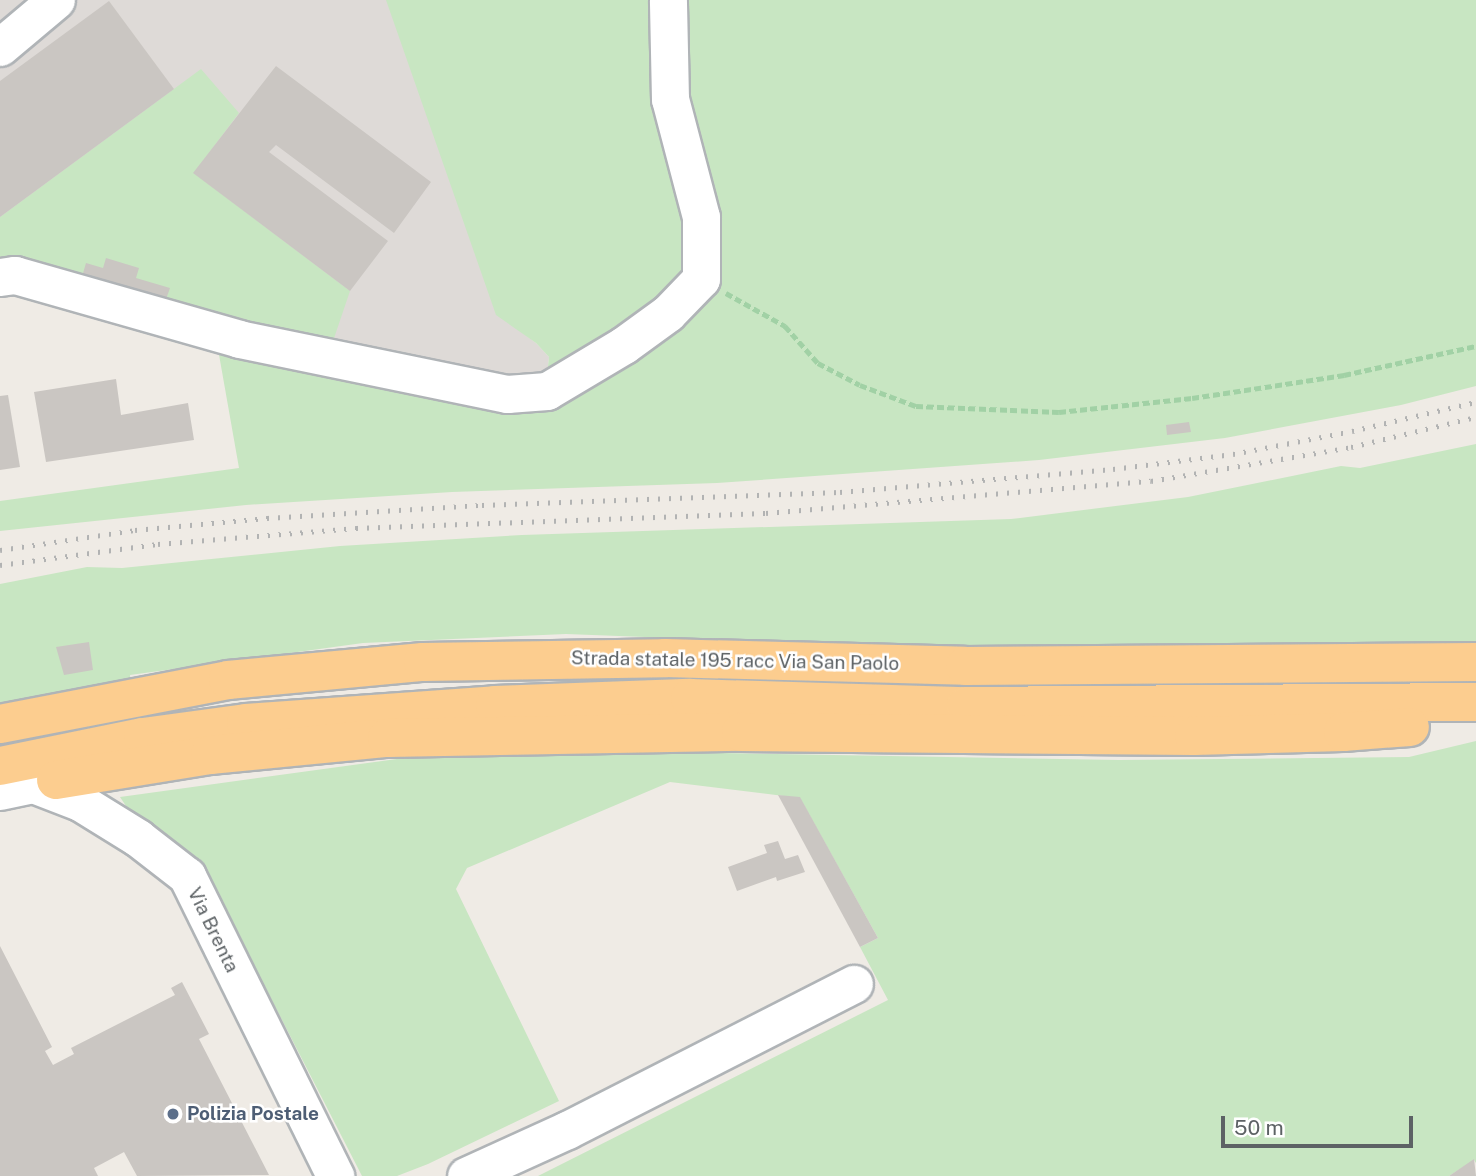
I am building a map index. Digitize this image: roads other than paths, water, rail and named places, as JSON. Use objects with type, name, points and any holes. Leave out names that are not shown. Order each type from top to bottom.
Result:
[{"type":"highway","name":"Strada statale 195 racc Via San Paolo","points":[[0,724],[228,680],[423,662],[666,658],[965,666],[1476,662]]},
{"type":"highway","name":"Strada statale 195 racc Via San Paolo","points":[[0,766],[144,737],[344,713],[690,698],[966,706],[1476,702]]},
{"type":"highway","points":[[16,788],[209,755],[387,738],[740,732],[1194,736],[1343,732],[1432,725],[1476,702]]},
{"type":"street","points":[[0,47],[56,0]]},
{"type":"street","points":[[0,277],[15,275],[239,340],[507,394],[547,391],[624,345],[668,313],[701,279],[701,217],[670,99],[668,0]]},
{"type":"street","name":"Via Brenta","points":[[16,788],[80,802],[138,838],[187,876],[335,1176]]},
{"type":"street","points":[[466,1176],[567,1130],[854,984]]},
{"type":"railway","points":[[0,550],[135,530],[267,518],[482,505],[840,492],[1113,469],[1233,454],[1352,431],[1476,402]]},
{"type":"railway","points":[[0,565],[158,544],[356,528],[766,513],[1151,481],[1351,447],[1476,417]]},
{"type":"place","name":"Polizia Postale","points":[[173,1114]]}]
